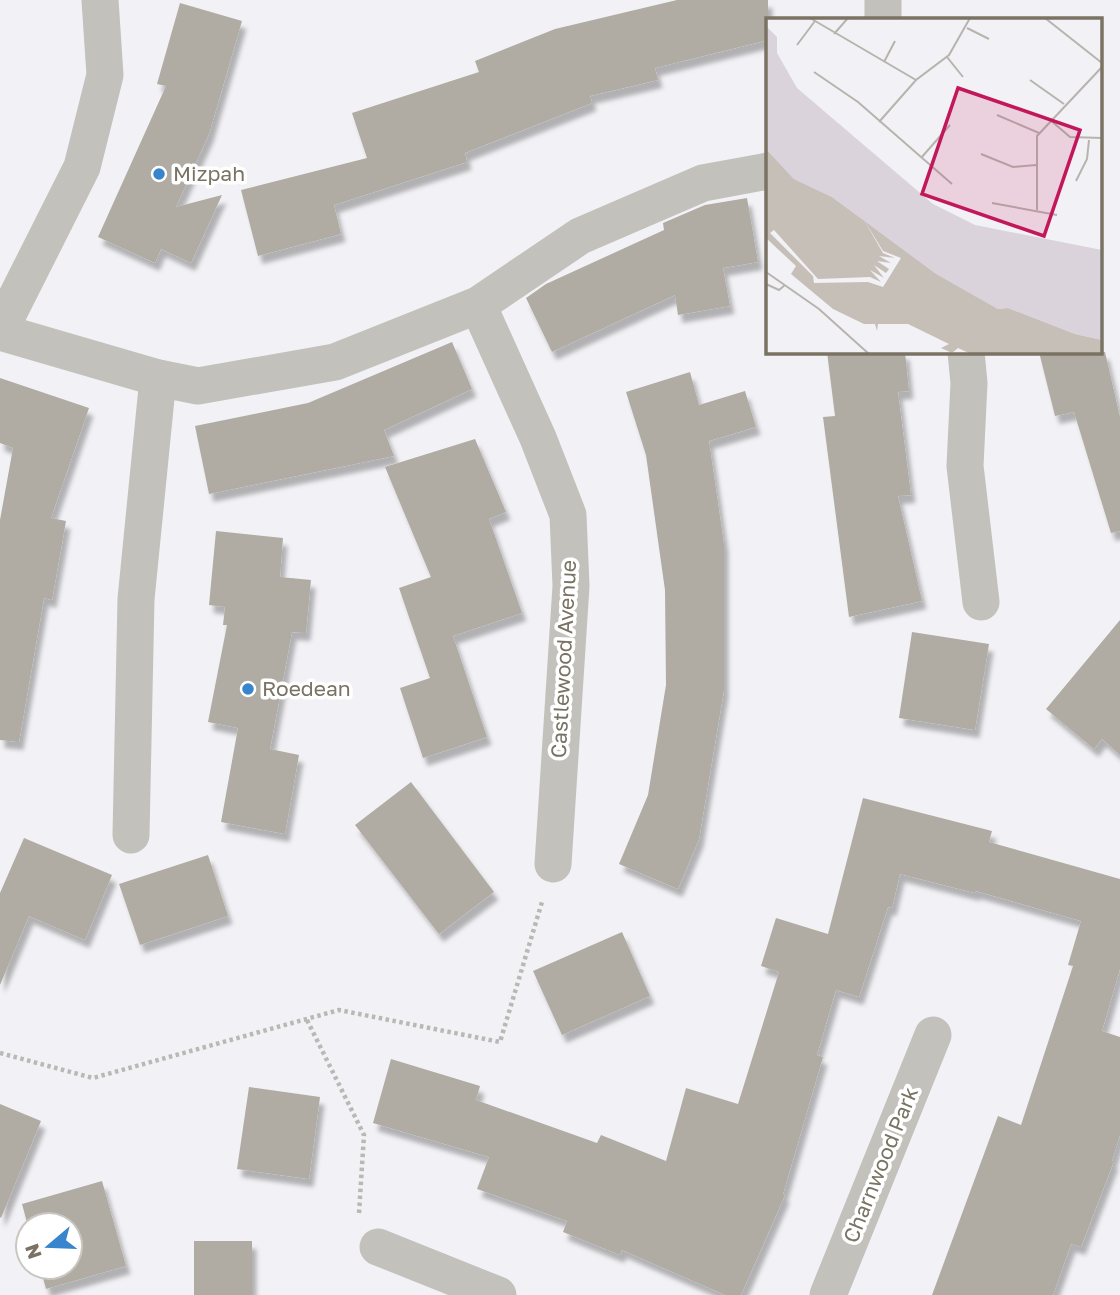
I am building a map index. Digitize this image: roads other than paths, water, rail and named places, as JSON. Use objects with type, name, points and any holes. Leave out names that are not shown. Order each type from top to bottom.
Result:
[{"type":"street","points":[[100,0],[105,75],[82,167],[0,331],[158,378],[198,386],[335,362],[478,305],[580,236],[703,183],[766,171]]},
{"type":"street","points":[[883,0],[883,18]]},
{"type":"street","name":"Castlewood Avenue","points":[[478,305],[538,438],[568,516],[571,586],[553,864]]},
{"type":"street","points":[[965,354],[969,383],[965,467],[981,602]]},
{"type":"street","points":[[131,835],[136,599],[158,378]]},
{"type":"street","name":"Charnwood Park","points":[[828,1295],[933,1035]]},
{"type":"street","points":[[378,1247],[498,1295]]},
{"type":"place","name":"Mizpah","points":[[159,174]]},
{"type":"place","name":"Roedean","points":[[248,689]]}]
